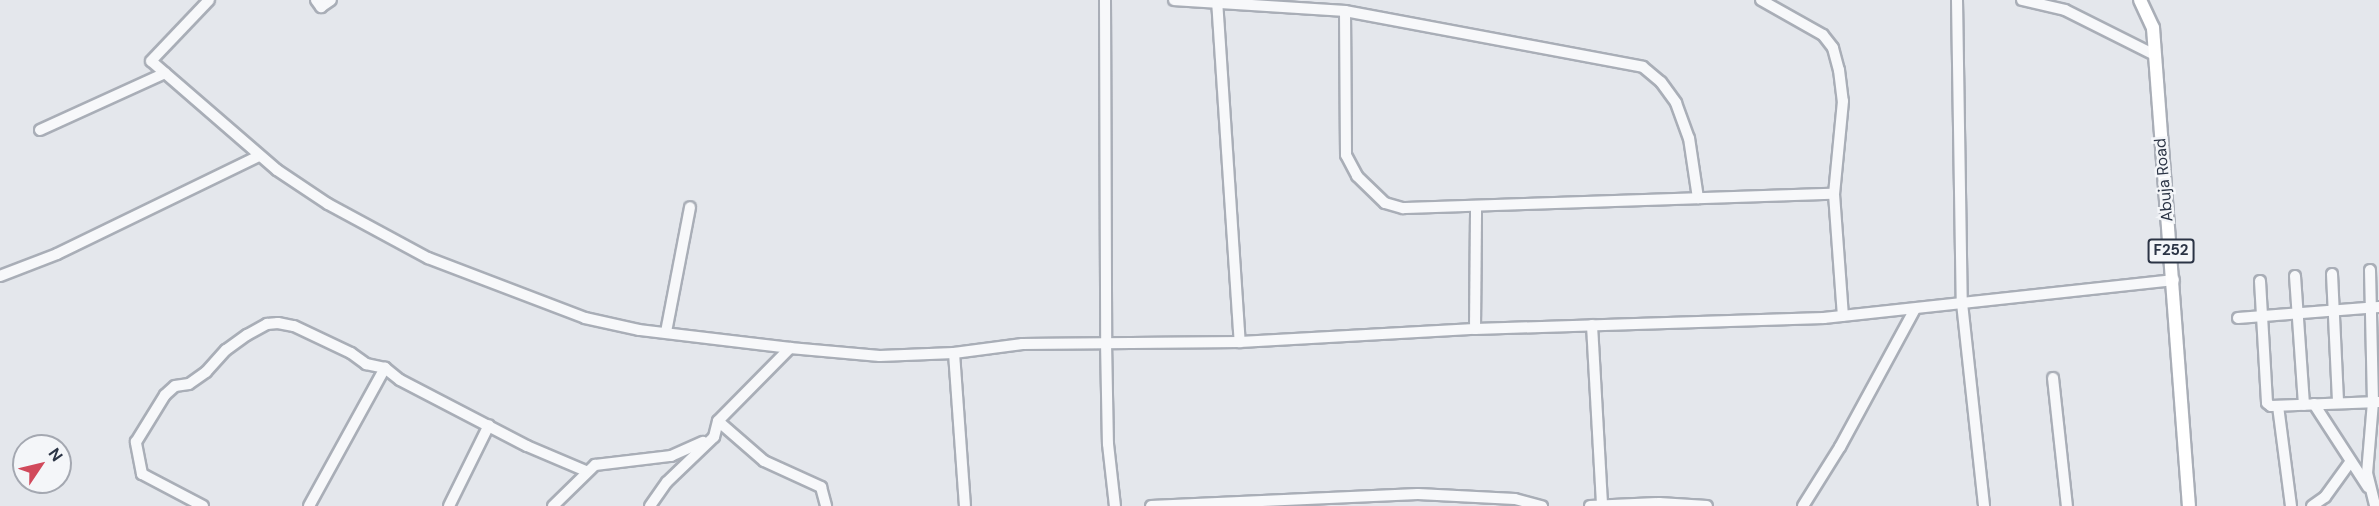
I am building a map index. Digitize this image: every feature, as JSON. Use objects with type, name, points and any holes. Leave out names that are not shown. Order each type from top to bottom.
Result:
[{"type":"main road","name":"Abuja Road","points":[[2140,0],[2153,28],[2174,280],[2189,506]]},
{"type":"street","points":[[209,0],[151,61],[259,156],[328,204],[428,258],[585,318],[639,330],[880,356],[954,352],[1022,344],[1240,342],[1475,329],[1843,316],[2174,280]]},
{"type":"street","points":[[316,0],[321,7],[331,0]]},
{"type":"street","points":[[1105,0],[1108,444],[1115,506]]},
{"type":"street","points":[[1174,0],[1345,11],[1643,68],[1661,82],[1676,103],[1689,138],[1698,198]]},
{"type":"street","points":[[1761,0],[1823,34],[1833,48],[1843,101],[1834,194],[1843,316]]},
{"type":"street","points":[[1957,0],[1962,303],[1984,506]]},
{"type":"street","points":[[2022,0],[2065,10],[2155,55]]},
{"type":"street","points":[[1217,2],[1240,342]]},
{"type":"street","points":[[1345,11],[1346,155],[1357,176],[1385,204],[1402,208],[1834,194]]},
{"type":"street","points":[[40,130],[165,73]]},
{"type":"street","points":[[0,276],[57,254],[259,156]]},
{"type":"street","points":[[1475,329],[1476,206]]},
{"type":"street","points":[[666,332],[690,207]]},
{"type":"street","points":[[2369,490],[2367,473],[2376,402],[2375,308],[2370,270]]},
{"type":"street","points":[[2332,274],[2338,403]]},
{"type":"street","points":[[2295,276],[2309,405],[2369,490],[2375,506]]},
{"type":"street","points":[[2260,281],[2267,403],[2271,406],[2278,406],[2376,402]]},
{"type":"street","points":[[2238,318],[2375,308]]},
{"type":"street","points":[[1803,506],[1840,447],[1915,309]]},
{"type":"street","points":[[203,506],[142,474],[137,458],[136,442],[165,395],[175,386],[189,384],[206,372],[226,350],[267,324],[278,323],[294,326],[351,353],[366,364],[385,368],[400,380],[526,446],[586,471]]},
{"type":"street","points":[[1592,325],[1602,504]]},
{"type":"street","points":[[650,506],[667,482],[714,437],[718,421],[790,348]]},
{"type":"street","points":[[954,352],[965,506]]},
{"type":"street","points":[[309,506],[385,368]]},
{"type":"street","points":[[2053,378],[2067,506]]},
{"type":"street","points":[[2278,406],[2290,506]]},
{"type":"street","points":[[718,421],[764,461],[810,480],[821,487],[826,506]]},
{"type":"street","points":[[449,506],[489,425]]},
{"type":"street","points":[[553,506],[586,471],[606,462],[671,456],[714,437]]},
{"type":"street","points":[[2312,506],[2325,497],[2350,461]]},
{"type":"street","points":[[1151,506],[1362,501],[1418,494],[1515,499],[1542,506]]},
{"type":"street","points":[[1590,506],[1602,504],[1707,506]]}]
